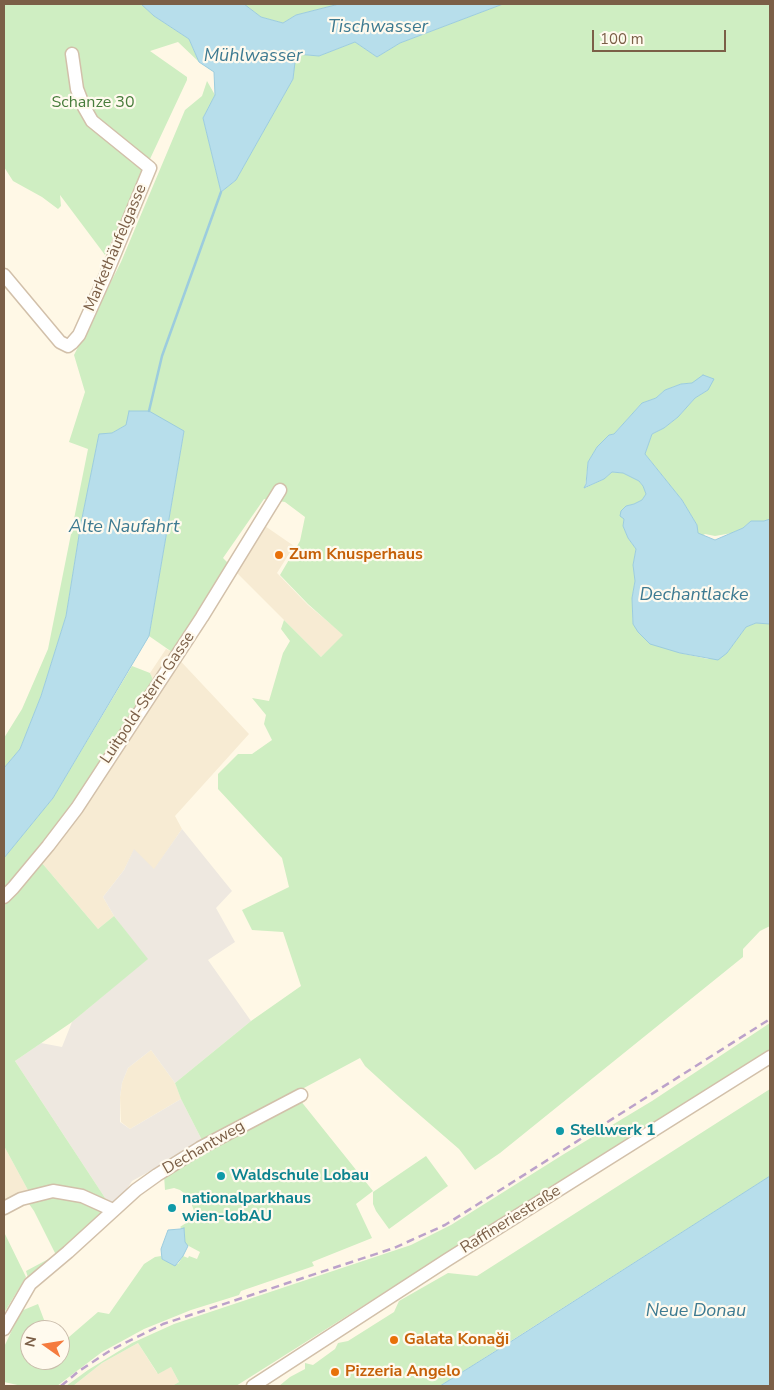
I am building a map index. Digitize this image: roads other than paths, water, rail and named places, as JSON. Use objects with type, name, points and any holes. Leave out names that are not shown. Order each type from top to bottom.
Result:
[{"type":"street","name":"Markethäufelgasse","points":[[4,275],[60,342],[68,346],[76,340],[83,327],[150,168],[92,121],[77,89],[72,54]]},
{"type":"street","name":"Luitpold-Stern-Gasse","points":[[4,897],[48,846],[77,808],[202,617],[280,490]]},
{"type":"street","name":"Raffineriestraße","points":[[253,1386],[446,1260],[770,1057]]},
{"type":"street","name":"Dechantweg","points":[[4,1329],[30,1284],[136,1190],[156,1175],[200,1148],[301,1095]]},
{"type":"street","points":[[4,1208],[21,1199],[53,1191],[82,1196],[114,1210]]},
{"type":"water","name":"Mühlwasser","points":[[141,4],[244,4],[261,17],[283,23],[296,15],[339,4],[503,4],[400,43],[377,57],[355,42],[319,56],[296,54],[293,79],[236,180],[221,192],[203,118],[215,95],[214,72],[199,62],[189,39],[154,16]]},
{"type":"water","name":"Dechantlacke","points":[[703,375],[714,379],[708,390],[695,398],[678,417],[664,428],[652,434],[645,454],[682,500],[697,525],[698,533],[715,540],[743,528],[751,521],[770,519],[770,624],[756,623],[746,627],[727,653],[718,660],[680,653],[650,644],[633,624],[632,598],[635,581],[633,565],[636,549],[628,538],[623,526],[624,519],[620,516],[621,511],[626,506],[642,500],[646,494],[643,486],[639,481],[623,473],[612,472],[604,479],[584,488],[588,462],[597,447],[609,435],[614,434],[642,403],[656,398],[665,390],[681,384],[692,383]]},
{"type":"water","name":"Alte Naufahrt","points":[[129,411],[149,411],[184,431],[149,636],[53,798],[4,858],[4,768],[20,749],[41,696],[66,616],[81,523],[99,434],[112,433],[126,425]]},
{"type":"water","name":"Neue Donau","points":[[770,1176],[770,1386],[440,1386],[507,1344]]},
{"type":"water","points":[[184,1228],[185,1242],[188,1246],[175,1266],[162,1259],[161,1249],[168,1230]]},
{"type":"waterway","name":"Mühlwasser","points":[[149,411],[162,356],[221,192]]},
{"type":"railway","points":[[61,1386],[79,1371],[111,1350],[163,1324],[394,1248],[445,1225],[770,1019]]},
{"type":"place","name":"Zum Knusperhaus","points":[[279,555]]},
{"type":"place","name":"Stellwerk 1","points":[[560,1131]]},
{"type":"place","name":"Waldschule Lobau","points":[[221,1176]]},
{"type":"place","name":"nationalparkhaus wien-lobAU","points":[[172,1208]]},
{"type":"place","name":"Galata Konaği","points":[[394,1340]]},
{"type":"place","name":"Pizzeria Angelo","points":[[335,1372]]},
{"type":"water label","name":"Tischwasser","points":[[378,28]]},
{"type":"park label","name":"Schanze 30","points":[[93,103]]}]
